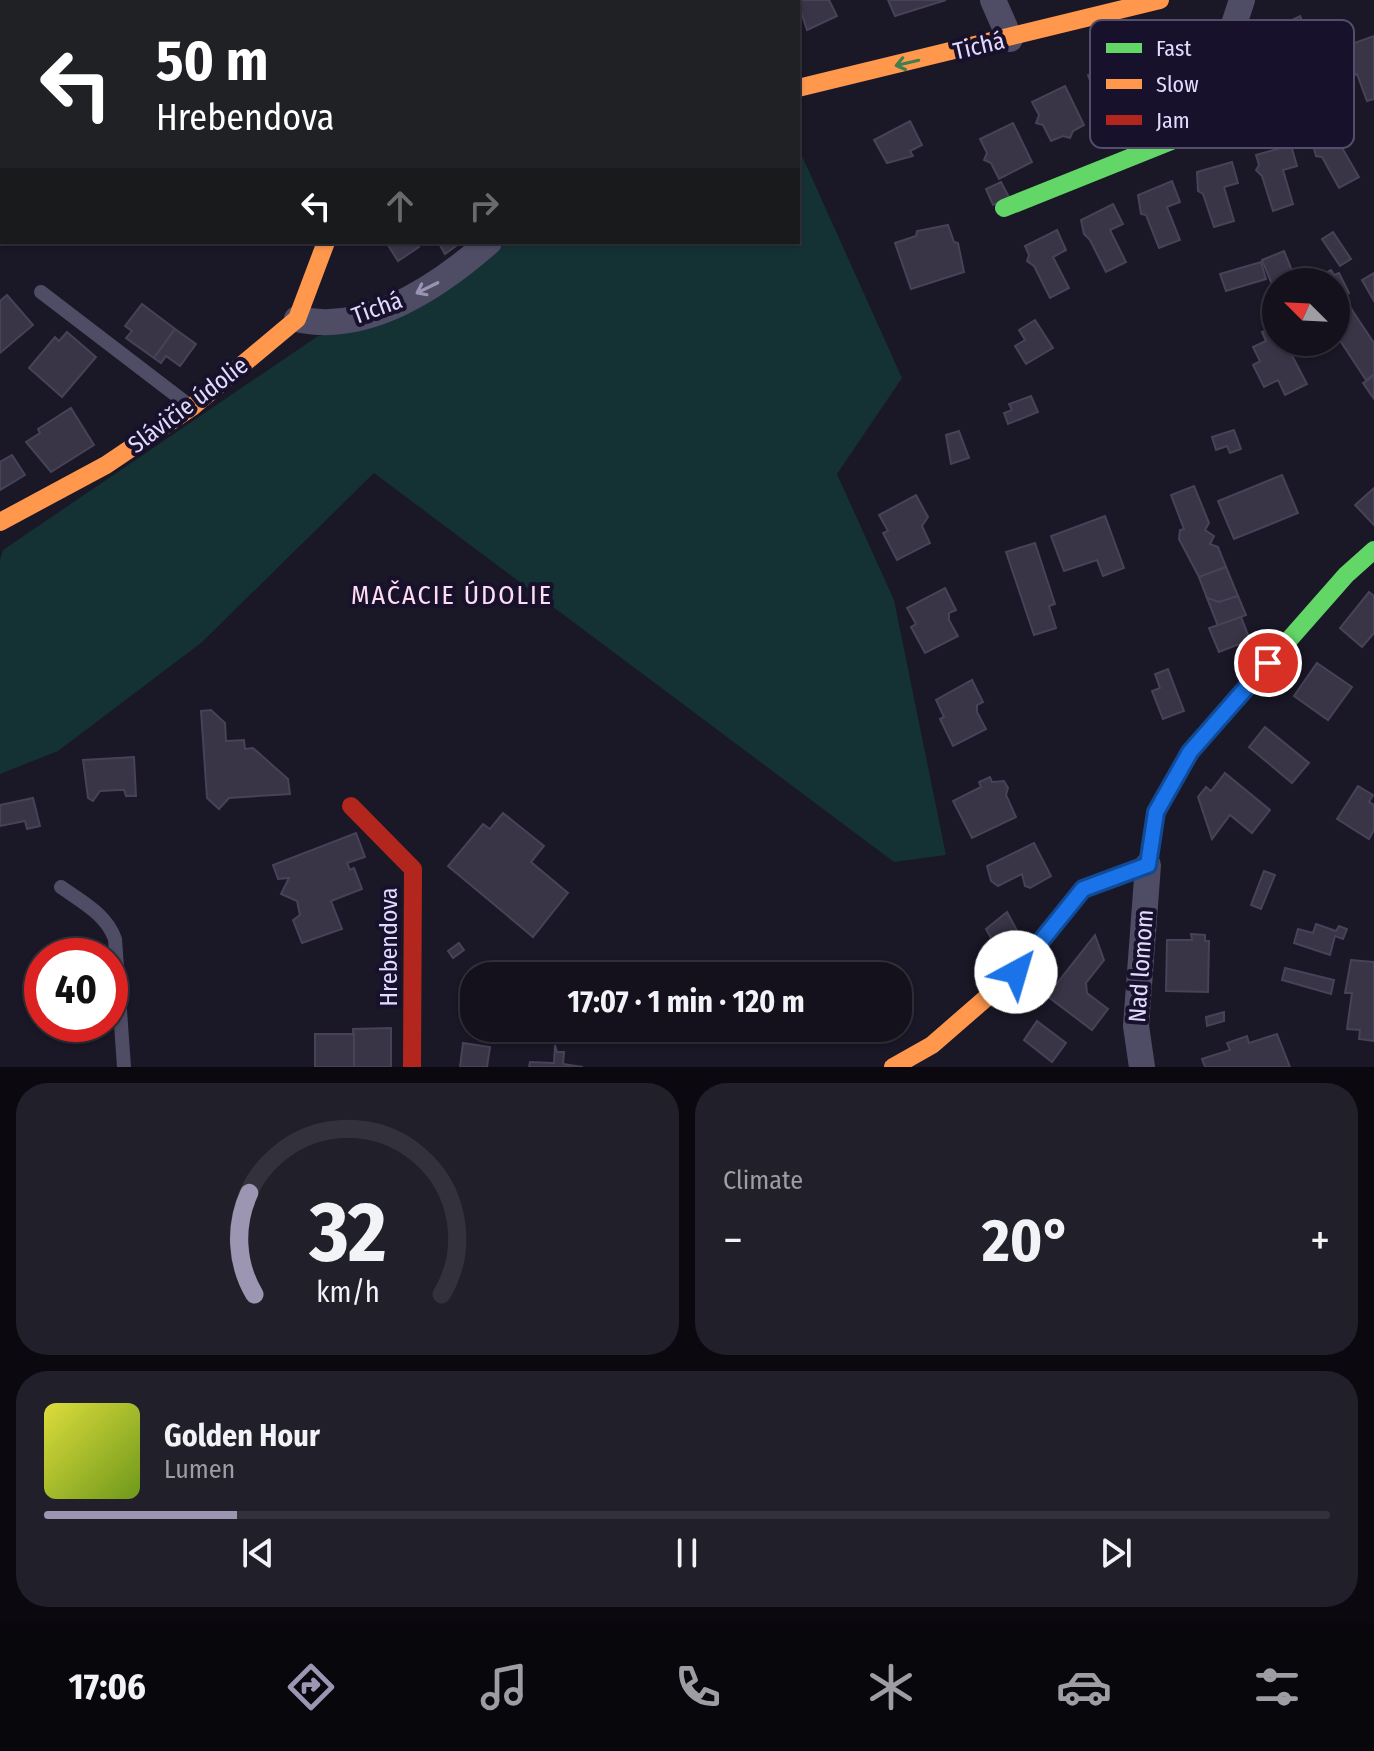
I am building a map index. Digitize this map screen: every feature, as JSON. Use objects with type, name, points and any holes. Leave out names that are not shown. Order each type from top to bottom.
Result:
[{"type":"street","points":[[993,0],[1010,39]]},
{"type":"street","name":"Tichá","points":[[800,88],[1010,39],[1160,0]]},
{"type":"street","points":[[1235,20],[1242,0]]},
{"type":"street","points":[[1004,208],[1154,148]]},
{"type":"street","name":"Slávičie údolie","points":[[0,522],[106,465],[192,407],[297,319],[325,244]]},
{"type":"street","name":"Tichá","points":[[297,319],[320,324],[367,317],[450,277],[487,244]]},
{"type":"street","points":[[893,1067],[932,1045],[1016,972],[1083,889],[1148,865],[1156,812],[1190,752],[1346,575],[1374,550]]},
{"type":"street","name":"Hrebendova","points":[[351,806],[391,843],[413,869],[412,1067]]},
{"type":"street","name":"Nad lomom","points":[[1142,1067],[1136,1026],[1148,865]]},
{"type":"lane","points":[[41,292],[192,407]]},
{"type":"lane","points":[[61,887],[103,918],[115,939],[124,1067]]},
{"type":"green space","points":[[800,151],[902,378],[837,474],[894,600],[946,855],[894,862],[374,473],[201,643],[58,751],[0,774],[0,560],[3,550],[318,336],[374,326],[444,291],[500,244],[800,244]]},
{"type":"building","points":[[800,0],[829,0],[837,16],[807,30]]},
{"type":"building","points":[[888,0],[946,0],[895,16]]},
{"type":"building","points":[[1374,36],[1374,99],[1367,101],[1357,74],[1354,76],[1354,43]]},
{"type":"building","points":[[1065,86],[1084,125],[1073,131],[1070,138],[1063,136],[1051,141],[1043,125],[1036,123],[1039,115],[1032,102]]},
{"type":"building","points":[[910,121],[922,145],[910,151],[913,156],[887,163],[874,140]]},
{"type":"building","points":[[1013,123],[1032,162],[999,179],[991,163],[984,160],[987,153],[980,139]]},
{"type":"building","points":[[1292,148],[1297,166],[1283,170],[1293,204],[1273,211],[1262,176],[1256,170],[1259,165],[1256,155]]},
{"type":"building","points":[[1314,148],[1342,148],[1359,177],[1339,188],[1322,157],[1316,156]]},
{"type":"building","points":[[1232,162],[1238,183],[1224,187],[1234,221],[1214,227],[1203,194],[1198,191],[1197,172]]},
{"type":"building","points":[[1172,181],[1180,202],[1167,207],[1180,240],[1159,248],[1146,215],[1141,214],[1138,195]]},
{"type":"building","points":[[1001,182],[1009,197],[993,205],[986,189]]},
{"type":"building","points":[[1113,204],[1123,224],[1110,230],[1126,262],[1106,272],[1084,234],[1081,220]]},
{"type":"building","points":[[948,225],[954,242],[958,243],[964,272],[911,289],[895,243],[916,236],[917,231]]},
{"type":"building","points":[[1057,230],[1066,250],[1053,257],[1069,288],[1050,298],[1034,266],[1027,261],[1029,255],[1025,246]]},
{"type":"building","points":[[1333,232],[1351,259],[1340,266],[1322,239]]},
{"type":"building","points":[[387,244],[417,244],[419,247],[398,261]]},
{"type":"building","points":[[439,244],[455,244],[456,246],[445,254]]},
{"type":"building","points":[[1284,251],[1291,268],[1265,268],[1262,260]]},
{"type":"building","points":[[1261,262],[1263,268],[1262,280],[1226,291],[1220,274]]},
{"type":"building","points":[[1374,273],[1374,301],[1362,280]]},
{"type":"building","points":[[7,295],[33,325],[0,353],[0,301]]},
{"type":"building","points":[[142,304],[175,329],[154,358],[126,338],[132,331],[125,326]]},
{"type":"building","points":[[1350,311],[1374,343],[1374,374],[1366,380],[1350,356]]},
{"type":"building","points":[[1035,320],[1053,348],[1026,364],[1015,346],[1025,340],[1019,330]]},
{"type":"building","points":[[175,329],[196,344],[180,366],[166,356],[161,363],[154,358]]},
{"type":"building","points":[[67,332],[96,357],[62,397],[29,368],[55,337],[59,341]]},
{"type":"building","points":[[1262,343],[1262,356],[1292,356],[1307,384],[1285,395],[1278,380],[1264,387],[1253,365],[1260,361],[1253,347]]},
{"type":"building","points":[[1374,376],[1374,399],[1363,383]]},
{"type":"building","points":[[1031,396],[1038,412],[1008,424],[1004,413],[1012,410],[1009,404]]},
{"type":"building","points":[[71,408],[94,445],[51,472],[26,442],[40,433],[38,429]]},
{"type":"building","points":[[1234,430],[1241,449],[1230,453],[1227,446],[1216,450],[1212,437]]},
{"type":"building","points":[[959,431],[969,458],[951,464],[946,435]]},
{"type":"building","points":[[12,455],[25,475],[0,490],[0,462]]},
{"type":"building","points":[[1282,475],[1298,513],[1234,539],[1218,501]]},
{"type":"building","points":[[1194,486],[1209,523],[1205,530],[1214,536],[1210,544],[1218,547],[1226,567],[1199,577],[1179,539],[1180,530],[1184,529],[1171,495]]},
{"type":"building","points":[[1374,488],[1374,525],[1355,505]]},
{"type":"building","points":[[916,495],[928,517],[922,526],[930,543],[897,560],[883,533],[888,531],[879,515]]},
{"type":"building","points":[[1105,516],[1124,568],[1103,576],[1097,560],[1064,571],[1051,536]]},
{"type":"building","points":[[1035,543],[1055,604],[1049,606],[1056,628],[1034,635],[1006,552]]},
{"type":"building","points":[[1226,567],[1238,596],[1219,602],[1207,598],[1199,577]]},
{"type":"building","points":[[945,588],[956,610],[949,613],[949,620],[958,636],[925,653],[911,627],[916,624],[907,608]]},
{"type":"building","points":[[1369,592],[1374,596],[1374,633],[1362,647],[1340,628]]},
{"type":"building","points":[[1238,596],[1246,615],[1218,626],[1207,598],[1219,602]]},
{"type":"building","points":[[1241,617],[1250,640],[1219,652],[1209,628]]},
{"type":"building","points":[[1317,663],[1352,687],[1328,720],[1294,696]]},
{"type":"building","points":[[1168,669],[1184,711],[1163,719],[1152,691],[1160,688],[1155,674]]},
{"type":"building","points":[[972,680],[983,702],[977,705],[977,712],[986,729],[953,746],[940,719],[944,717],[936,700]]},
{"type":"building","points":[[211,710],[225,723],[226,741],[244,740],[245,749],[253,748],[288,779],[290,794],[229,798],[219,809],[207,798],[201,711]]},
{"type":"building","points":[[1265,727],[1309,763],[1292,783],[1249,747]]},
{"type":"building","points":[[134,757],[136,796],[126,796],[124,790],[119,790],[100,791],[93,801],[88,798],[83,760]]},
{"type":"building","points":[[1225,773],[1270,810],[1252,833],[1230,815],[1212,839],[1198,797],[1206,787],[1211,791]]},
{"type":"building","points":[[990,777],[992,782],[1004,781],[1008,788],[1006,795],[1016,817],[972,838],[953,801],[981,787],[979,782]]},
{"type":"building","points":[[1358,786],[1373,795],[1369,802],[1374,805],[1374,830],[1369,839],[1337,819]]},
{"type":"building","points":[[33,798],[40,826],[27,829],[25,821],[0,826],[0,805]]},
{"type":"building","points":[[503,813],[544,846],[531,862],[568,893],[533,937],[448,866],[483,824],[490,829]]},
{"type":"building","points":[[356,833],[365,857],[347,863],[350,870],[354,868],[362,889],[331,901],[342,929],[302,943],[293,920],[300,915],[297,901],[281,894],[289,878],[278,879],[273,865]]},
{"type":"building","points":[[1034,843],[1051,876],[1030,888],[1025,886],[1022,874],[998,886],[991,881],[987,866]]},
{"type":"building","points":[[1264,871],[1275,875],[1261,909],[1251,905]]},
{"type":"building","points":[[1007,912],[1020,936],[1001,953],[1002,958],[986,929]]},
{"type":"building","points":[[1316,924],[1336,931],[1339,926],[1347,929],[1343,939],[1335,936],[1330,955],[1294,943],[1298,929],[1313,933]]},
{"type":"building","points":[[1191,934],[1205,935],[1205,941],[1209,941],[1208,992],[1166,991],[1167,940],[1192,940]]},
{"type":"building","points":[[1095,935],[1104,960],[1086,983],[1087,993],[1108,1009],[1092,1030],[1047,996]]},
{"type":"building","points":[[459,943],[464,950],[453,958],[448,951]]},
{"type":"building","points":[[1351,960],[1374,962],[1374,1041],[1359,1039],[1360,1030],[1347,1029],[1352,993],[1345,993]]},
{"type":"building","points":[[1285,968],[1334,980],[1331,994],[1282,980]]},
{"type":"building","points":[[1224,1012],[1224,1021],[1207,1026],[1206,1017]]},
{"type":"building","points":[[1037,1021],[1066,1043],[1052,1062],[1024,1040]]},
{"type":"building","points":[[391,1028],[391,1067],[354,1067],[353,1029]]},
{"type":"building","points":[[315,1034],[354,1034],[354,1067],[315,1067]]},
{"type":"building","points":[[1277,1034],[1290,1067],[1205,1067],[1202,1059],[1230,1050],[1227,1043],[1247,1036],[1249,1043]]},
{"type":"building","points":[[463,1043],[490,1047],[487,1067],[460,1067]]},
{"type":"building","points":[[555,1045],[557,1052],[564,1052],[563,1064],[583,1067],[529,1067],[530,1062],[554,1063]]},
{"type":"traffic: fast","points":[[1004,208],[1154,148]]},
{"type":"traffic: fast","points":[[1221,717],[1346,575],[1374,550]]},
{"type":"traffic: slow","points":[[800,88],[1160,0]]},
{"type":"traffic: slow","points":[[0,522],[106,465],[192,407],[297,319],[325,244]]},
{"type":"traffic: slow","points":[[893,1067],[932,1045],[1016,972],[1083,889],[1148,865],[1156,812],[1190,752],[1221,717]]},
{"type":"traffic: jam","points":[[351,806],[413,869],[412,1067]]},
{"type":"district","name":"MAČACIE ÚDOLIE","points":[[452,595]]},
{"type":"route","points":[[1016,972],[1083,889],[1148,865],[1156,812],[1190,752],[1268,663]]}]
